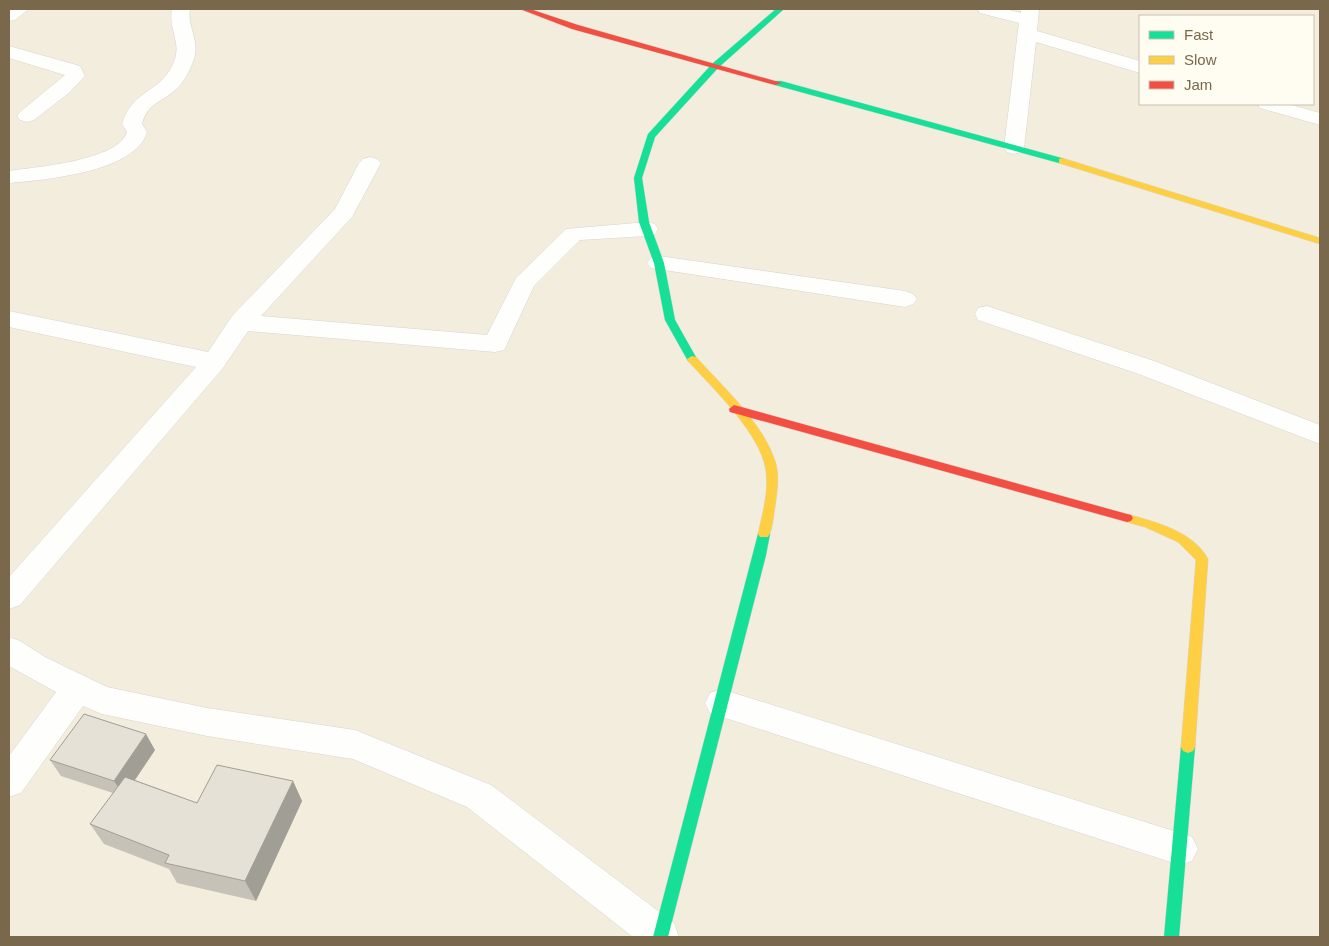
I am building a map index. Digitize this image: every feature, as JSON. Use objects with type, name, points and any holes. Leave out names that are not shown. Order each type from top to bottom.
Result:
[{"type":"street","points":[[9,16],[20,9]]},
{"type":"street","points":[[9,177],[65,170],[113,155],[134,142],[138,132],[132,124],[139,105],[168,86],[177,76],[180,69],[187,47],[179,16],[181,9]]},
{"type":"street","points":[[9,650],[34,666],[102,700],[207,722],[355,745],[479,796],[660,937],[760,554],[771,493],[770,463],[761,440],[689,355],[670,320],[660,263],[644,222],[638,178],[650,136],[715,66],[780,9]]},
{"type":"street","points":[[986,9],[1028,21],[1139,67]]},
{"type":"street","points":[[530,10],[575,27],[1014,148],[1320,241]]},
{"type":"street","points":[[1014,148],[1028,21]]},
{"type":"street","points":[[9,52],[73,70],[74,76],[63,88],[27,116]]},
{"type":"street","points":[[1271,105],[1320,119]]},
{"type":"street","points":[[9,597],[214,362],[242,322],[344,212],[370,163]]},
{"type":"street","points":[[242,322],[495,344],[524,283],[574,234],[647,229]]},
{"type":"street","points":[[660,263],[905,299]]},
{"type":"street","points":[[987,314],[1145,367],[1320,435]]},
{"type":"street","points":[[10,320],[214,362]]},
{"type":"street","points":[[734,409],[1148,524],[1182,539],[1202,559],[1180,849],[1171,937]]},
{"type":"street","points":[[9,782],[78,688]]},
{"type":"street","points":[[721,703],[1180,849]]},
{"type":"shaded area","points":[[9,9],[1320,9],[1320,937],[9,937]]},
{"type":"building","points":[[84,714],[146,734],[114,781],[50,760]]},
{"type":"building","points":[[217,765],[293,781],[245,881],[165,863],[169,855],[90,824],[125,777],[197,803]]},
{"type":"traffic: fast","points":[[692,359],[670,320],[659,263],[644,222],[638,178],[651,136],[715,66],[780,9]]},
{"type":"traffic: fast","points":[[778,83],[1062,161]]},
{"type":"traffic: fast","points":[[660,937],[764,534]]},
{"type":"traffic: fast","points":[[1171,937],[1188,747]]},
{"type":"traffic: slow","points":[[1062,161],[1320,241]]},
{"type":"traffic: slow","points":[[692,359],[748,423],[758,437],[770,462],[772,480],[764,534]]},
{"type":"traffic: slow","points":[[1127,518],[1148,524],[1182,539],[1202,559],[1188,747]]},
{"type":"traffic: jam","points":[[524,9],[575,27],[778,83]]},
{"type":"traffic: jam","points":[[734,409],[1127,518]]}]
